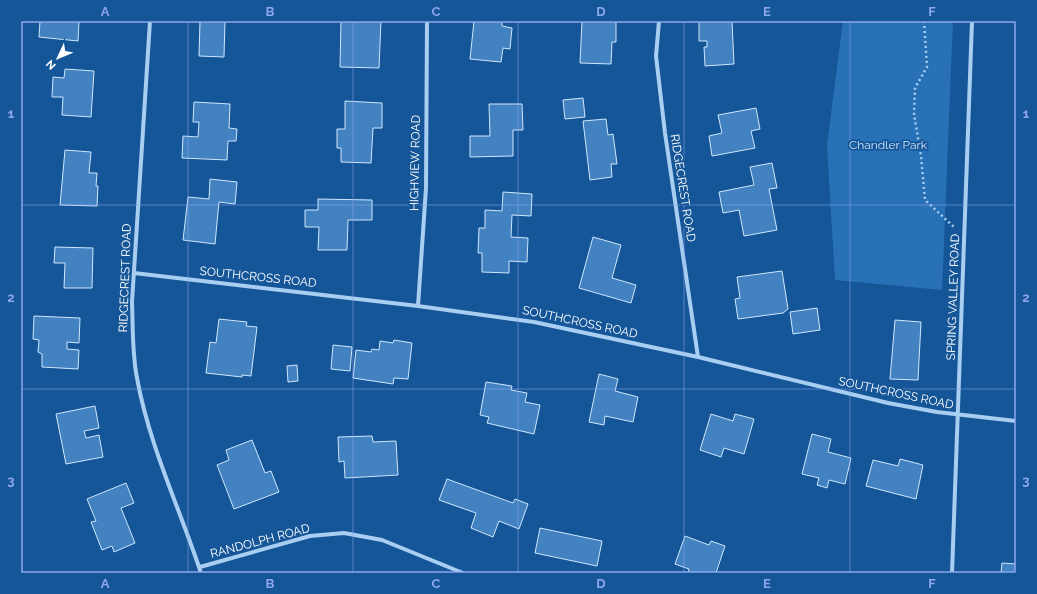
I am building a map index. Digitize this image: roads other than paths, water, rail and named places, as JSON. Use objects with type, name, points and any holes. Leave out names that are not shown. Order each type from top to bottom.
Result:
[{"type":"street","name":"RIDGECREST ROAD","points":[[150,21],[132,302],[133,346],[137,378],[146,421],[201,573]]},
{"type":"street","name":"HIGHVIEW ROAD","points":[[418,306],[426,188],[427,21]]},
{"type":"street","name":"RIDGECREST ROAD","points":[[659,21],[656,56],[663,120],[698,357]]},
{"type":"street","name":"SPRING VALLEY ROAD","points":[[952,573],[959,416],[972,21]]},
{"type":"street","name":"SOUTHCROSS ROAD","points":[[134,273],[418,306],[534,322],[698,357],[888,403],[959,416],[1016,421]]},
{"type":"street","name":"RANDOLPH ROAD","points":[[200,568],[310,536],[344,533],[382,540],[463,573]]},
{"type":"park label","name":"Chandler Park","points":[[888,145]]}]
